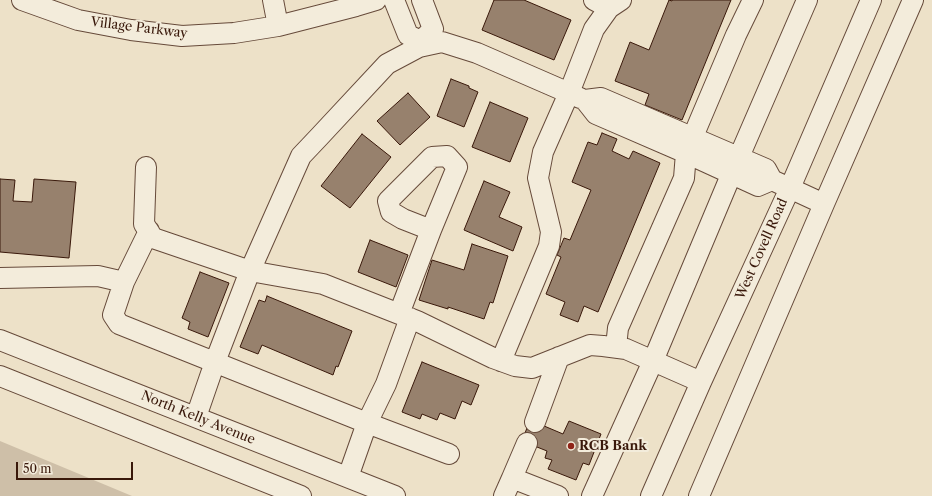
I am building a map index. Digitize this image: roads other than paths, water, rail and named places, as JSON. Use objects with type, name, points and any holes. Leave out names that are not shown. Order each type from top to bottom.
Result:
[{"type":"street","name":"Village Parkway","points":[[22,0],[78,20],[131,30],[182,36],[234,34],[278,26],[376,0]]},
{"type":"street","points":[[273,0],[278,26]]},
{"type":"street","points":[[394,0],[408,35],[422,43],[442,42],[477,52],[577,96],[596,114],[689,146],[735,166],[758,186],[781,184],[824,204]]},
{"type":"street","points":[[196,417],[250,271],[300,156],[387,64],[419,47],[432,30],[422,0]]},
{"type":"street","points":[[616,347],[618,328],[684,178],[689,146],[736,35],[753,0]]},
{"type":"street","points":[[592,496],[653,361],[807,0]]},
{"type":"street","points":[[699,496],[913,0]]},
{"type":"street","name":"West Covell Road","points":[[651,496],[702,382],[781,184],[865,2]]},
{"type":"street","points":[[501,361],[548,246],[551,232],[538,178],[543,152],[577,96],[594,29],[608,3]]},
{"type":"street","points":[[146,167],[144,224],[153,238],[250,271],[323,284],[404,316],[515,366],[532,368],[590,345],[616,347],[626,349],[702,382]]},
{"type":"street","points":[[348,477],[367,423],[386,384],[404,316],[431,230]]},
{"type":"street","points":[[149,231],[124,282],[113,315],[119,324],[367,423],[449,454]]},
{"type":"street","points":[[0,278],[98,276],[124,282]]},
{"type":"street","name":"North Kelly Avenue","points":[[0,340],[395,496]]},
{"type":"street","points":[[535,422],[559,358]]},
{"type":"street","points":[[0,376],[301,496]]},
{"type":"street","points":[[527,443],[508,487],[558,496]]},
{"type":"place","name":"RCB Bank","points":[[571,446]]}]
